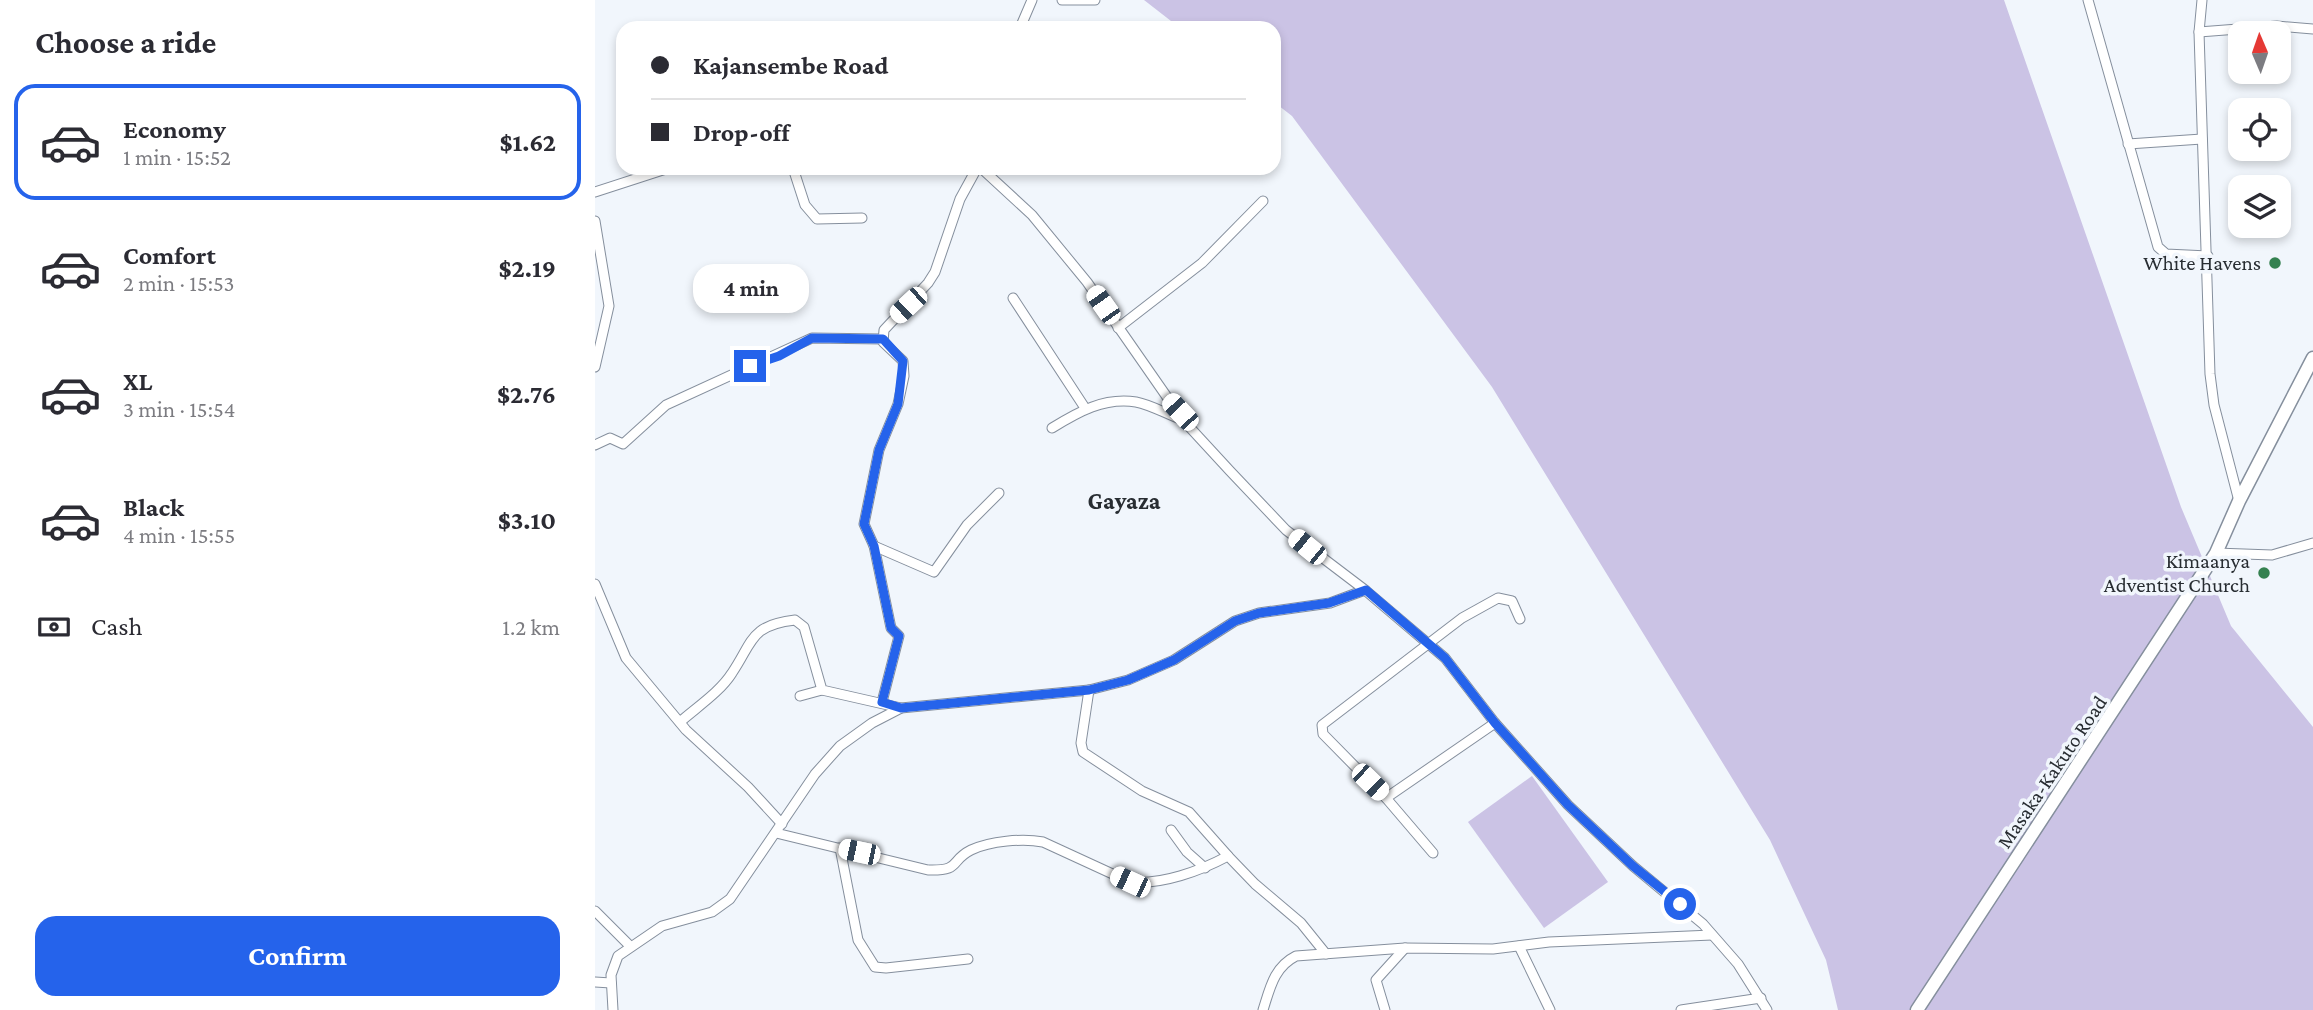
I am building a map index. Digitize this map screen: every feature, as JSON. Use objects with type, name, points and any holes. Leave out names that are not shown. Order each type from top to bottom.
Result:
[{"type":"highway","name":"Masaka-Kakuto Road","points":[[1917,1010],[2216,553],[2239,501],[2313,358]]},
{"type":"street","points":[[1023,21],[1032,0]]},
{"type":"street","points":[[1062,0],[1095,0]]},
{"type":"street","points":[[2088,0],[2158,247],[2166,254],[2208,256]]},
{"type":"street","points":[[2202,0],[2199,32],[2210,374],[2214,405],[2239,501]]},
{"type":"street","points":[[2199,32],[2277,26],[2313,29]]},
{"type":"street","points":[[2128,144],[2202,139]]},
{"type":"street","points":[[595,192],[647,175]]},
{"type":"street","points":[[795,175],[805,205],[817,219],[862,218]]},
{"type":"street","points":[[883,339],[884,330],[928,284],[935,272],[960,199],[975,175]]},
{"type":"street","points":[[987,175],[1032,215],[1087,282],[1183,420],[1286,530],[1366,590],[1445,658],[1495,723],[1596,833],[1694,916],[1712,935],[1738,964],[1767,1010]]},
{"type":"street","points":[[1118,328],[1202,263],[1263,201]]},
{"type":"street","points":[[595,221],[609,306],[595,368]]},
{"type":"street","points":[[1013,298],[1085,408]]},
{"type":"street","points":[[595,445],[610,438],[623,444],[666,405],[812,338],[883,339],[900,356],[905,367],[898,404],[879,450],[864,516],[866,534],[874,546],[891,628],[899,636],[882,702]]},
{"type":"street","points":[[1052,428],[1085,408],[1137,402],[1183,420]]},
{"type":"street","points":[[874,546],[934,572],[967,525],[999,493]]},
{"type":"street","points":[[2216,553],[2272,555],[2313,543]]},
{"type":"street","points":[[595,584],[626,658],[680,722],[782,824]]},
{"type":"street","points":[[613,1010],[611,983],[618,956],[662,926],[712,912],[730,899],[815,774],[840,746],[872,723],[901,708],[1089,690],[1128,680],[1174,660],[1235,621],[1259,613],[1329,603],[1366,590]]},
{"type":"street","points":[[1433,853],[1386,798],[1323,734],[1322,725],[1452,625],[1499,598],[1512,601],[1520,619]]},
{"type":"street","points":[[680,722],[733,673],[751,638],[769,625],[790,620],[799,621],[804,627],[821,690]]},
{"type":"street","points":[[800,696],[821,690],[901,708]]},
{"type":"street","points":[[1089,690],[1081,743],[1083,752],[1142,791],[1189,812],[1255,884],[1301,923],[1326,954]]},
{"type":"street","points":[[1386,798],[1495,723]]},
{"type":"street","points":[[1171,830],[1187,852],[1205,868]]},
{"type":"street","points":[[776,833],[929,870],[946,871],[955,867],[963,855],[973,849],[1029,839],[1043,842],[1130,882],[1146,884],[1205,868],[1228,856]]},
{"type":"street","points":[[840,848],[858,940],[875,967],[968,959]]},
{"type":"street","points":[[595,911],[630,946]]},
{"type":"street","points":[[1263,1010],[1270,987],[1284,962],[1296,956],[1405,948],[1493,949],[1712,935]]},
{"type":"street","points":[[1519,946],[1550,1010]]},
{"type":"street","points":[[1385,1010],[1376,980],[1405,948]]},
{"type":"street","points":[[595,982],[611,983]]},
{"type":"street","points":[[1681,1010],[1761,998]]},
{"type":"shaded area","points":[[1144,0],[2004,0],[2181,507],[2231,626],[2313,727],[2313,1010],[1838,1010],[1826,960],[1770,840],[1492,387],[1292,116],[1281,107],[1281,21],[1171,21]]},
{"type":"shaded area","points":[[1532,776],[1608,882],[1544,928],[1468,822]]},
{"type":"place","name":"White Havens","points":[[2275,263]]},
{"type":"place","name":"Kimaanya Adventist Church","points":[[2264,573]]},
{"type":"district","name":"Gayaza","points":[[1124,500]]},
{"type":"route","points":[[750,366],[779,356],[812,338],[823,336],[883,339],[903,361],[904,376],[898,404],[879,450],[875,479],[864,516],[866,534],[874,546],[876,565],[890,609],[891,628],[899,636],[882,702],[901,708],[1089,690],[1128,680],[1174,660],[1235,621],[1259,613],[1329,603],[1366,590],[1445,658],[1495,723],[1596,833],[1680,904]]}]
